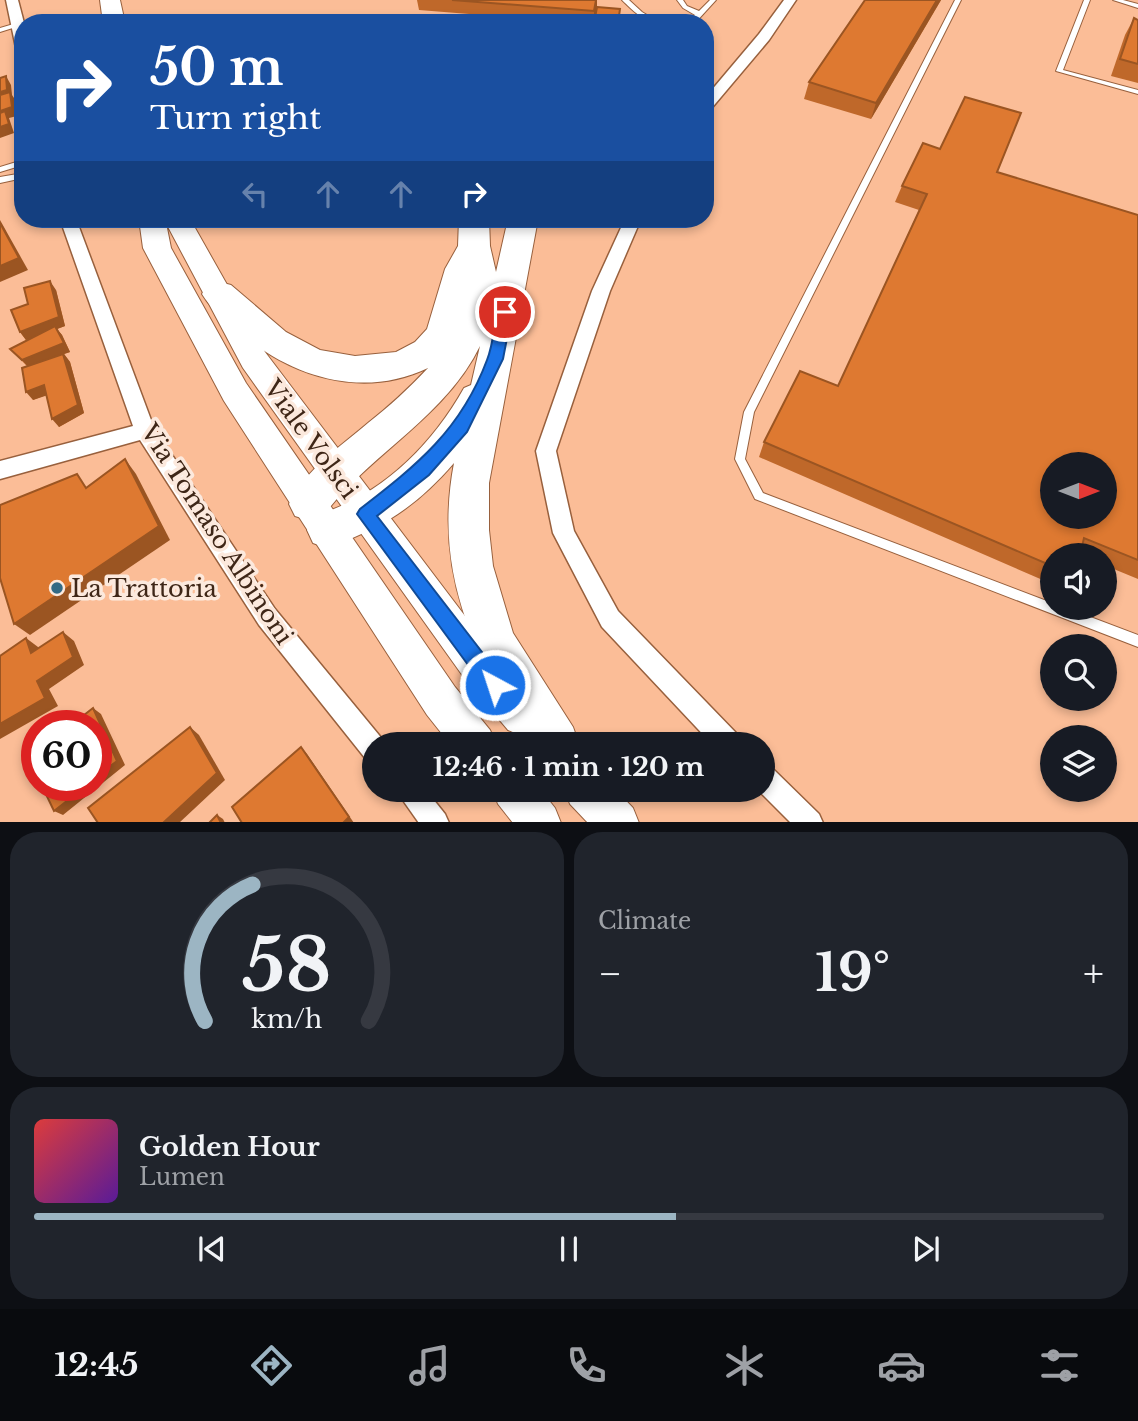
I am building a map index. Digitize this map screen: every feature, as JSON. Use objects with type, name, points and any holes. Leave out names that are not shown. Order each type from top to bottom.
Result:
[{"type":"highway","points":[[521,228],[470,483],[469,530],[472,566],[494,641],[548,732]]},
{"type":"highway","points":[[219,294],[271,340],[310,363],[358,371],[392,367],[427,352],[437,342],[448,321],[461,269],[474,232]]},
{"type":"highway","points":[[474,232],[482,270],[481,297],[460,354],[441,380],[416,405],[336,473],[318,517],[366,514],[414,478],[443,451],[461,428],[495,359]]},
{"type":"main road","name":"Viale Volsci","points":[[154,228],[157,248],[235,392],[441,701],[466,732]]},
{"type":"main road","name":"Viale Volsci","points":[[182,228],[254,360],[479,666],[535,732]]},
{"type":"main road","points":[[524,802],[540,822]]},
{"type":"main road","points":[[598,802],[618,822]]},
{"type":"street","points":[[714,96],[764,37],[790,0]]},
{"type":"street","name":"Via Tomaso Albinoni","points":[[71,228],[145,431],[267,617],[362,734]]},
{"type":"street","points":[[629,228],[601,291],[547,452],[564,533],[610,619],[718,732]]},
{"type":"street","points":[[0,470],[145,431]]},
{"type":"street","points":[[775,788],[810,822]]},
{"type":"street","points":[[419,802],[436,822]]},
{"type":"lane","points":[[625,0],[642,14]]},
{"type":"lane","points":[[680,0],[685,7],[699,14],[713,0]]},
{"type":"lane","points":[[958,0],[749,412],[740,459],[759,496],[1138,641]]},
{"type":"lane","points":[[1087,0],[1059,71],[1138,92]]},
{"type":"lane","points":[[1116,0],[1138,6]]},
{"type":"building","points":[[452,0],[596,0],[594,11]]},
{"type":"building","points":[[865,0],[937,0],[876,103],[809,82]]},
{"type":"building","points":[[597,7],[620,9],[619,14],[596,14]]},
{"type":"building","points":[[1134,18],[1138,20],[1138,64],[1120,59]]},
{"type":"building","points":[[6,76],[7,90],[0,92],[0,78]]},
{"type":"building","points":[[10,92],[12,107],[0,111],[0,95]]},
{"type":"building","points":[[965,97],[1021,113],[997,172],[1138,215],[1138,560],[1117,551],[1117,543],[1096,543],[1084,538],[1083,543],[1040,543],[1040,561],[764,442],[800,371],[838,386],[927,194],[902,186],[923,143],[940,149]]},
{"type":"building","points":[[5,111],[9,124],[0,127],[0,113]]},
{"type":"building","points":[[0,223],[19,258],[0,266]]},
{"type":"building","points":[[50,281],[59,317],[20,332],[11,310],[28,304],[24,288]]},
{"type":"building","points":[[55,326],[64,343],[22,360],[10,349]]},
{"type":"building","points":[[63,354],[78,405],[52,419],[44,385],[26,392],[22,368]]},
{"type":"building","name":"La Trattoria","points":[[125,459],[159,526],[14,624],[0,578],[0,505],[77,474],[86,488]]},
{"type":"building","points":[[63,632],[73,657],[37,681],[45,698],[0,724],[0,656],[26,638],[31,653]]},
{"type":"building","points":[[190,727],[217,773],[164,822],[97,822],[88,808],[97,801],[112,801],[112,789]]},
{"type":"building","points":[[301,747],[349,817],[344,822],[241,822],[232,807]]},
{"type":"building","points":[[112,750],[117,761],[112,765]]},
{"type":"building","points":[[49,801],[67,801],[54,811]]},
{"type":"building","points":[[217,815],[220,822],[210,822]]},
{"type":"place","name":"La Trattoria","points":[[57,588]]},
{"type":"route","points":[[495,685],[366,514],[423,470],[461,428],[495,359],[505,312]]}]
